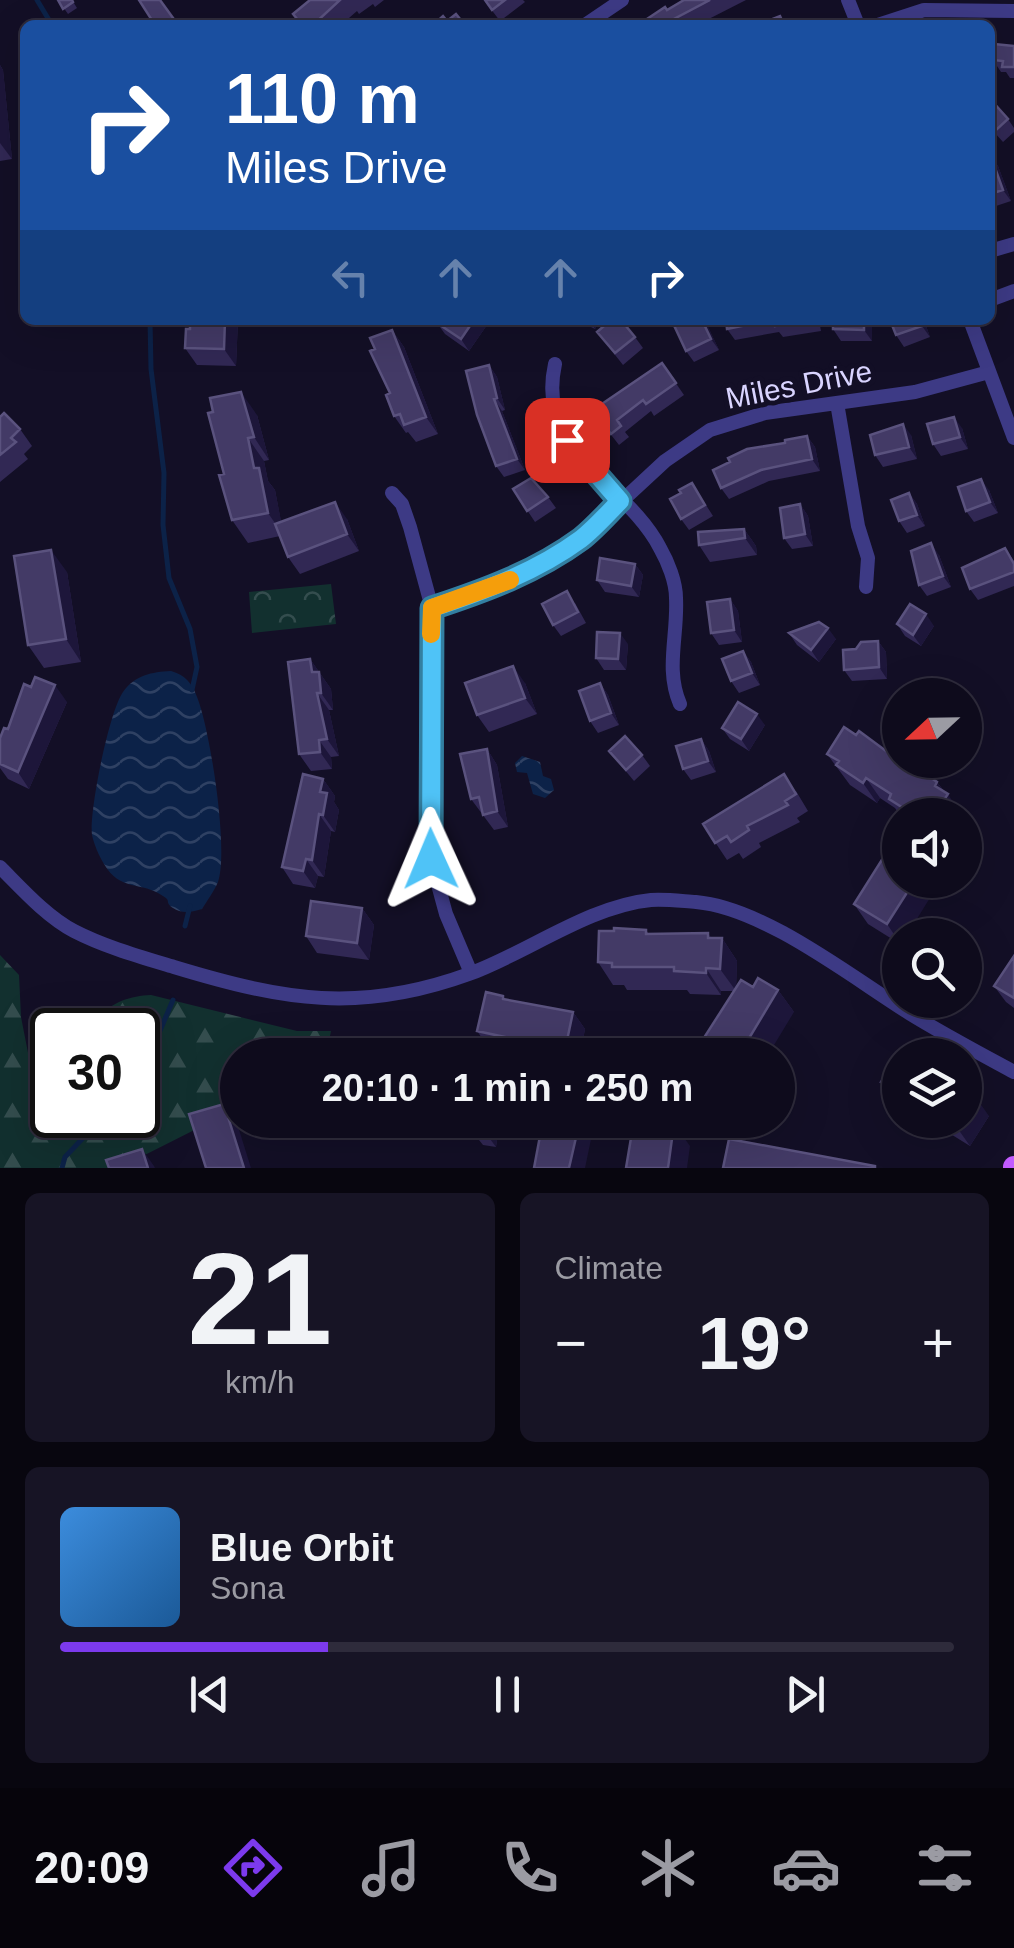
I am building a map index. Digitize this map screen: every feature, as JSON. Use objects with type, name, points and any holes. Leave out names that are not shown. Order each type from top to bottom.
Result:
[{"type":"street","points":[[592,20],[622,0]]},
{"type":"street","points":[[893,20],[924,10],[1014,11]]},
{"type":"street","points":[[972,325],[1014,438]]},
{"type":"street","points":[[555,364],[552,401],[567,440],[620,501],[646,524],[673,580],[676,596],[670,672],[680,704]]},
{"type":"street","name":"Miles Drive","points":[[432,608],[504,583],[582,538],[665,461],[710,430],[765,413],[915,392],[989,372]]},
{"type":"street","points":[[838,403],[858,526],[868,558],[866,587]]},
{"type":"street","points":[[392,493],[402,504],[432,608],[431,859],[446,914],[471,974]]},
{"type":"street","points":[[0,868],[73,931],[138,956],[262,991],[316,1000],[413,992],[471,974],[610,910],[652,900],[700,902],[741,912],[1014,1072]]},
{"type":"green space","points":[[331,584],[336,624],[252,633],[249,592]]},
{"type":"green space","points":[[0,955],[19,975],[21,1017],[30,1058],[30,1138],[160,1138],[160,1008],[109,1008],[133,997],[151,995],[297,1031],[331,1031],[330,1038],[220,1038],[220,1117],[119,1168],[0,1168]]},
{"type":"water","points":[[171,671],[187,680],[197,697],[220,818],[218,882],[202,909],[187,912],[173,908],[155,891],[117,879],[102,861],[92,835],[101,762],[123,692],[138,678]]},
{"type":"water","points":[[522,756],[540,762],[543,776],[551,779],[554,790],[545,798],[533,794],[527,773],[517,772],[515,763]]},
{"type":"building","points":[[58,0],[72,0],[73,2],[63,9]]},
{"type":"building","points":[[139,0],[160,0],[173,18],[152,20]]},
{"type":"building","points":[[310,0],[340,0],[318,20],[298,20],[293,14]]},
{"type":"building","points":[[485,0],[505,0],[492,10]]},
{"type":"building","points":[[684,0],[710,0],[675,20],[646,20],[665,7],[667,10]]},
{"type":"building","points":[[995,44],[1014,46],[1014,67],[1002,67],[1003,61],[995,60]]},
{"type":"building","points":[[995,104],[1008,119],[995,131]]},
{"type":"building","points":[[995,168],[1003,190],[995,192]]},
{"type":"building","points":[[190,325],[225,325],[224,349],[185,348],[186,329]]},
{"type":"building","points":[[440,325],[471,325],[461,339]]},
{"type":"building","points":[[605,325],[625,325],[635,337],[615,353],[597,332]]},
{"type":"building","points":[[674,325],[704,325],[711,339],[686,351]]},
{"type":"building","points":[[833,325],[864,325],[864,330],[833,329]]},
{"type":"building","points":[[892,325],[922,325],[922,326],[896,335]]},
{"type":"building","points":[[392,330],[426,417],[404,425],[400,414],[394,416],[386,395],[390,393],[370,351],[375,349],[370,338]]},
{"type":"building","points":[[662,363],[676,383],[646,404],[643,400],[617,420],[621,426],[611,434],[593,410]]},
{"type":"building","points":[[489,365],[497,398],[494,399],[517,459],[496,466],[466,371]]},
{"type":"building","points":[[241,392],[254,437],[248,438],[254,468],[259,468],[268,513],[232,520],[208,413],[213,412],[210,398]]},
{"type":"building","points":[[4,413],[20,429],[11,438],[16,442],[0,455],[0,417]]},
{"type":"building","points":[[954,417],[960,437],[933,444],[927,424]]},
{"type":"building","points":[[903,424],[909,447],[875,455],[870,435]]},
{"type":"building","points":[[807,436],[812,459],[761,470],[721,488],[713,470],[730,462],[728,458],[747,449]]},
{"type":"building","points":[[531,478],[548,497],[527,511],[513,489]]},
{"type":"building","points":[[981,479],[990,502],[966,511],[958,487]]},
{"type":"building","points":[[692,483],[705,505],[681,519],[670,499]]},
{"type":"building","points":[[909,493],[917,515],[899,521],[891,500]]},
{"type":"building","points":[[335,502],[347,534],[288,557],[275,524]]},
{"type":"building","points":[[800,504],[805,534],[784,538],[780,508]]},
{"type":"building","points":[[744,529],[745,538],[699,545],[698,532]]},
{"type":"building","points":[[931,543],[943,576],[919,585],[911,551]]},
{"type":"building","points":[[1005,548],[1014,572],[970,589],[962,568]]},
{"type":"building","points":[[51,550],[66,639],[28,645],[14,556]]},
{"type":"building","points":[[600,558],[635,564],[631,586],[597,580]]},
{"type":"building","points":[[567,591],[578,612],[553,625],[542,604]]},
{"type":"building","points":[[730,599],[734,630],[711,633],[707,602]]},
{"type":"building","points":[[910,604],[926,614],[913,635],[897,624]]},
{"type":"building","points":[[819,622],[828,628],[811,650],[789,633]]},
{"type":"building","points":[[597,632],[620,633],[618,659],[596,658]]},
{"type":"building","points":[[878,641],[879,667],[844,670],[843,650],[856,649],[861,642]]},
{"type":"building","points":[[743,651],[752,673],[731,681],[722,659]]},
{"type":"building","points":[[310,659],[312,672],[319,672],[321,693],[317,693],[327,739],[319,740],[320,752],[299,754],[288,662]]},
{"type":"building","points":[[513,666],[525,698],[477,715],[465,683]]},
{"type":"building","points":[[35,677],[55,685],[18,772],[0,764],[0,738],[4,728],[8,729],[24,684],[31,687]]},
{"type":"building","points":[[600,683],[611,713],[590,721],[579,691]]},
{"type":"building","points":[[738,702],[757,714],[741,739],[722,728]]},
{"type":"building","points":[[844,727],[856,735],[859,731],[882,748],[882,778],[931,778],[937,782],[935,786],[948,794],[945,798],[889,798],[891,794],[866,778],[863,783],[827,754]]},
{"type":"building","points":[[625,736],[642,755],[626,770],[609,751]]},
{"type":"building","points":[[701,739],[708,761],[683,769],[676,746]]},
{"type":"building","points":[[487,749],[497,811],[483,815],[479,797],[471,799],[460,754]]},
{"type":"building","points":[[303,774],[323,779],[320,792],[327,793],[323,815],[319,814],[312,860],[306,859],[303,871],[282,867]]},
{"type":"building","points":[[784,774],[796,794],[785,801],[788,805],[747,826],[749,830],[731,842],[727,836],[715,843],[703,824]]},
{"type":"building","points":[[882,860],[882,898],[904,898],[891,918],[882,921],[854,904]]},
{"type":"building","points":[[311,901],[362,908],[357,943],[306,936]]},
{"type":"building","points":[[646,930],[646,934],[708,933],[708,938],[722,938],[720,969],[706,968],[706,973],[674,971],[674,967],[612,967],[612,963],[598,962],[599,931]]},
{"type":"building","points":[[1014,956],[1014,998],[994,986]]},
{"type":"building","points":[[758,978],[778,990],[749,1038],[704,1038],[741,980],[753,987]]},
{"type":"building","points":[[486,992],[503,999],[573,1012],[568,1038],[509,1038],[477,1031]]},
{"type":"building","points":[[220,1105],[220,1138],[235,1138],[244,1168],[206,1168],[189,1114]]},
{"type":"building","points":[[540,1138],[576,1138],[569,1168],[534,1168]]},
{"type":"building","points":[[631,1138],[672,1138],[668,1168],[626,1168]]},
{"type":"building","points":[[729,1139],[875,1166],[875,1168],[723,1168]]},
{"type":"building","points":[[142,1149],[148,1168],[109,1168],[106,1160]]},
{"type":"waterway","points":[[37,0],[49,20]]},
{"type":"waterway","points":[[150,325],[169,578],[190,629],[197,667],[192,690]]},
{"type":"waterway","points":[[185,926],[190,906]]},
{"type":"waterway","points":[[160,1031],[173,1000]]},
{"type":"waterway","points":[[62,1168],[65,1157],[83,1138]]},
{"type":"slow traffic","points":[[431,634],[432,608],[510,580]]},
{"type":"route","points":[[431,859],[432,608],[504,583],[548,558],[582,538],[620,501],[567,440]]}]
